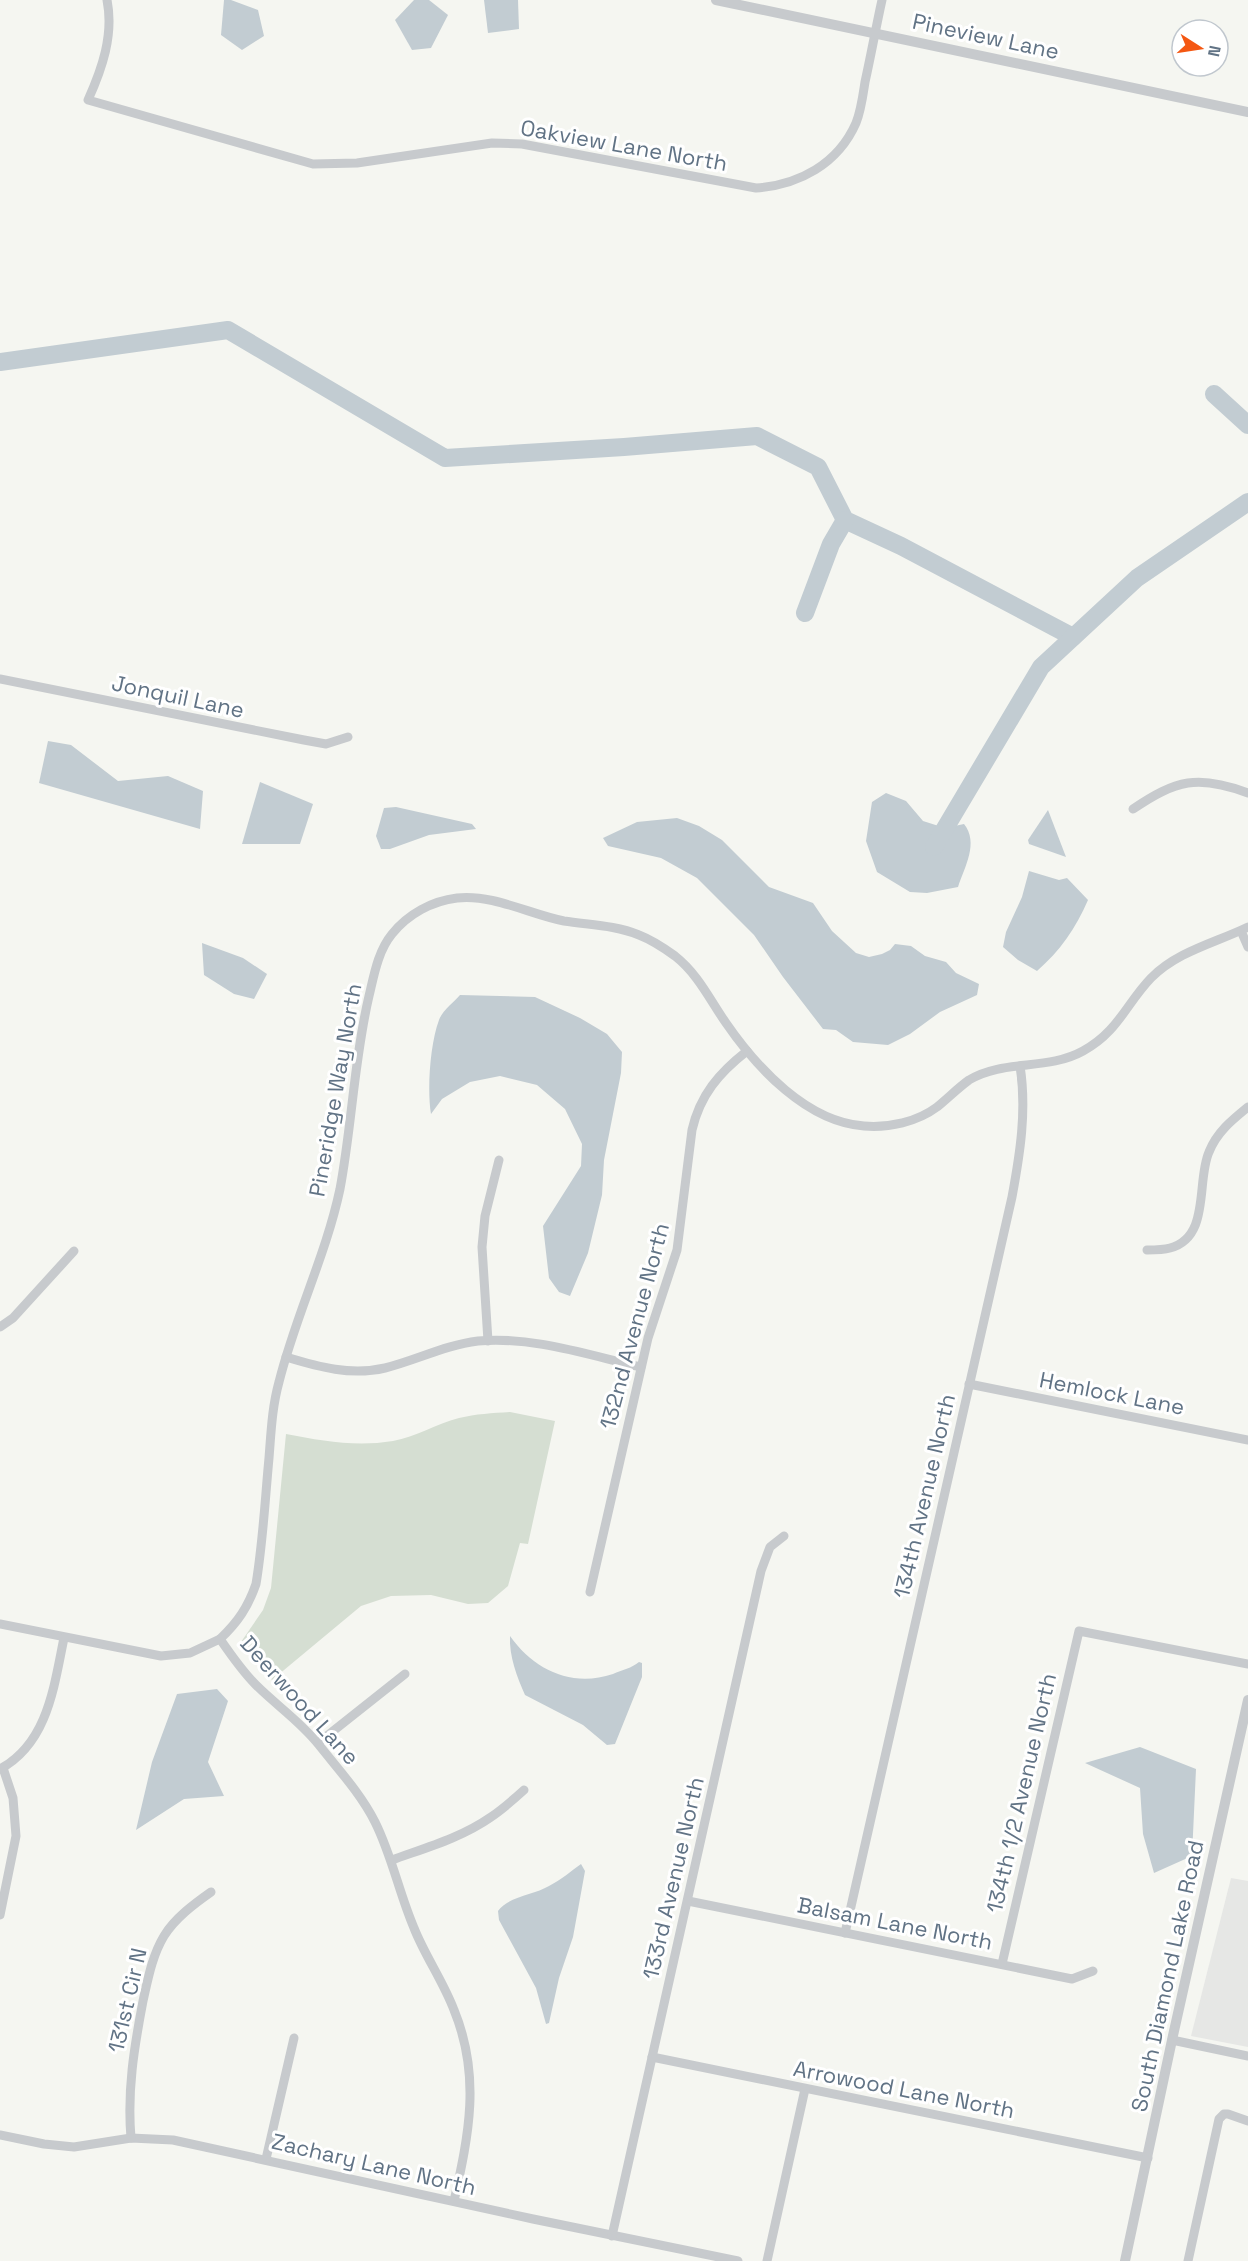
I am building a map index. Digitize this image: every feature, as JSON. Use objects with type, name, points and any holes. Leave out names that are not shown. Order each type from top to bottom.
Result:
[{"type":"street","name":"Oakview Lane North","points":[[107,0],[105,56],[88,100],[314,164],[357,164],[492,143],[522,144],[756,188],[776,187],[798,180],[832,158],[846,140],[856,122],[882,0]]},
{"type":"street","name":"Pineview Lane","points":[[716,0],[1248,112]]},
{"type":"street","name":"Jonquil Lane","points":[[0,679],[246,730],[326,744],[348,737]]},
{"type":"street","points":[[1133,809],[1157,793],[1192,782],[1225,785],[1248,793]]},
{"type":"street","name":"Pineridge Way North","points":[[220,1639],[249,1605],[256,1584],[273,1413],[286,1357],[330,1227],[339,1192],[355,1070],[374,975],[389,937],[417,912],[453,898],[474,897],[549,917],[609,926],[639,935],[657,944],[685,965],[699,981],[728,1027],[770,1075],[806,1105],[823,1115],[842,1122],[864,1126],[887,1126],[908,1121],[932,1111],[969,1080],[1002,1067],[1062,1060],[1082,1052],[1114,1028],[1137,994],[1171,962],[1191,951],[1245,929]]},
{"type":"street","points":[[1245,929],[1248,947]]},
{"type":"street","name":"132nd Avenue North","points":[[590,1592],[640,1367],[677,1250],[696,1112],[707,1090],[722,1072],[747,1051]]},
{"type":"street","name":"134th Avenue North","points":[[845,1933],[1019,1160],[1023,1098],[1020,1066]]},
{"type":"street","points":[[1147,1250],[1169,1249],[1179,1245],[1189,1236],[1197,1222],[1203,1169],[1208,1153],[1215,1139],[1227,1125],[1248,1107]]},
{"type":"street","points":[[488,1341],[482,1247],[485,1216],[499,1160]]},
{"type":"street","points":[[0,1328],[14,1318],[74,1251]]},
{"type":"street","points":[[286,1357],[322,1368],[366,1371],[385,1368],[452,1346],[488,1341],[534,1343],[640,1367]]},
{"type":"street","name":"Hemlock Lane","points":[[969,1384],[1248,1440]]},
{"type":"street","name":"133rd Avenue North","points":[[612,2236],[761,1571],[770,1547],[784,1536]]},
{"type":"street","name":"Deerwood Lane","points":[[0,1624],[161,1656],[190,1653],[220,1639],[238,1665],[256,1685],[290,1714],[318,1743],[374,1819],[392,1860],[413,1928],[454,2010],[465,2044],[471,2079],[471,2107],[468,2137],[454,2201]]},
{"type":"street","name":"134th 1/2 Avenue North","points":[[1002,1964],[1079,1631],[1248,1664]]},
{"type":"street","points":[[0,1915],[16,1836],[13,1798],[1,1769],[20,1754],[44,1722],[64,1638]]},
{"type":"street","points":[[318,1743],[405,1674]]},
{"type":"street","name":"South Diamond Lake Road","points":[[1125,2261],[1248,1700]]},
{"type":"street","points":[[392,1860],[435,1845],[474,1827],[490,1818],[524,1790]]},
{"type":"street","name":"131st Cir N","points":[[131,2138],[129,2089],[131,2063],[149,1973],[165,1935],[194,1904],[211,1892]]},
{"type":"street","name":"Balsam Lane North","points":[[688,1901],[1072,1979],[1093,1971]]},
{"type":"street","points":[[266,2159],[294,2038]]},
{"type":"street","points":[[1172,2040],[1248,2056]]},
{"type":"street","name":"Arrowood Lane North","points":[[652,2057],[1148,2158]]},
{"type":"street","points":[[767,2261],[805,2089]]},
{"type":"street","points":[[1188,2261],[1219,2119],[1224,2114],[1228,2114],[1248,2121]]},
{"type":"street","name":"Zachary Lane North","points":[[0,2135],[74,2147],[131,2138],[173,2140],[612,2236],[738,2261]]},
{"type":"shaded area","points":[[224,0],[231,0],[258,10],[264,36],[242,50],[221,35]]},
{"type":"shaded area","points":[[414,0],[429,0],[448,15],[431,48],[412,50],[395,20]]},
{"type":"shaded area","points":[[484,0],[518,0],[519,29],[488,33]]},
{"type":"shaded area","points":[[48,741],[71,745],[118,781],[168,776],[203,791],[200,829],[39,783]]},
{"type":"shaded area","points":[[260,782],[313,804],[300,844],[242,844]]},
{"type":"shaded area","points":[[886,793],[906,801],[923,821],[945,828],[964,824],[971,847],[958,887],[927,893],[910,892],[877,872],[866,841],[872,802]]},
{"type":"shaded area","points":[[396,807],[472,824],[476,829],[429,835],[390,849],[381,849],[376,836],[384,808]]},
{"type":"shaded area","points":[[1048,810],[1066,857],[1029,844],[1028,840]]},
{"type":"shaded area","points":[[677,818],[699,826],[722,840],[769,887],[813,903],[832,931],[856,953],[869,957],[890,950],[895,944],[911,946],[925,956],[946,962],[956,973],[979,984],[977,995],[940,1012],[910,1034],[888,1045],[853,1042],[836,1030],[823,1029],[754,935],[697,878],[661,858],[608,846],[603,838],[637,822]]},
{"type":"shaded area","points":[[1029,871],[1059,880],[1067,878],[1088,900],[1067,938],[1037,971],[1018,960],[1003,947],[1006,932],[1022,897]]},
{"type":"shaded area","points":[[202,943],[243,958],[267,974],[254,999],[234,994],[204,975]]},
{"type":"shaded area","points":[[460,995],[535,997],[580,1018],[607,1034],[622,1052],[621,1073],[604,1160],[602,1195],[588,1253],[570,1296],[559,1292],[549,1278],[543,1226],[581,1166],[582,1144],[565,1109],[537,1085],[500,1076],[470,1082],[442,1099],[431,1114],[429,1093],[433,1041],[443,1013]]},
{"type":"shaded area","points":[[510,1412],[555,1421],[528,1544],[520,1543],[508,1586],[488,1603],[468,1604],[431,1595],[391,1596],[361,1606],[272,1680],[241,1642],[263,1610],[271,1588],[286,1434],[339,1442],[379,1443],[410,1437],[459,1418]]},
{"type":"shaded area","points":[[510,1636],[530,1658],[542,1667],[569,1677],[598,1678],[627,1669],[639,1662],[642,1663],[642,1677],[615,1744],[607,1745],[583,1725],[525,1695],[512,1659]]},
{"type":"shaded area","points":[[217,1689],[228,1701],[208,1762],[224,1796],[184,1799],[136,1830],[152,1762],[177,1694]]},
{"type":"shaded area","points":[[1140,1747],[1196,1769],[1192,1856],[1154,1873],[1143,1834],[1140,1788],[1085,1763]]},
{"type":"shaded area","points":[[581,1864],[585,1871],[573,1937],[559,1978],[549,2023],[546,2024],[536,1988],[499,1920],[498,1911],[508,1902],[553,1884]]},
{"type":"shaded area","points":[[1231,1878],[1248,1881],[1248,2047],[1191,2036]]},
{"type":"waterway","points":[[0,362],[228,330],[445,458],[757,436],[818,467],[845,520],[901,546],[1073,637]]},
{"type":"waterway","points":[[1214,394],[1248,425]]},
{"type":"waterway","points":[[934,847],[1041,667],[1137,578],[1248,502]]},
{"type":"waterway","points":[[805,613],[831,544],[845,520]]}]
